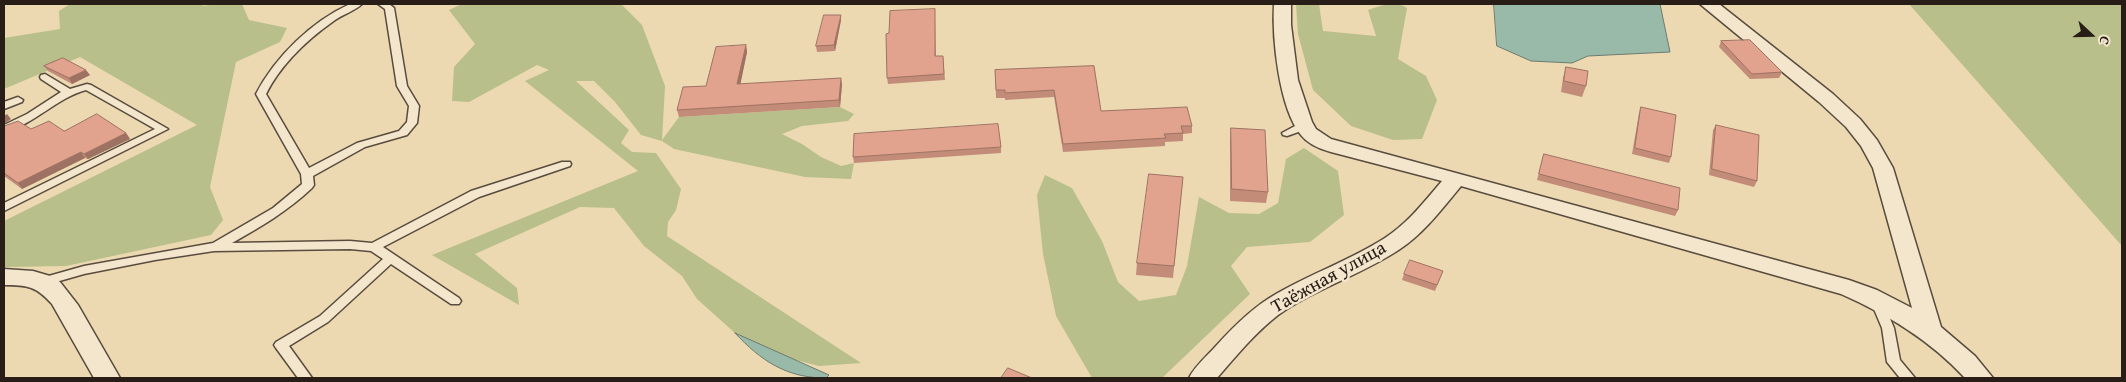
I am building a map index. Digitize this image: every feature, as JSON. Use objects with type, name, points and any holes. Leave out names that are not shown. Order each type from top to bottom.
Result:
[{"type":"street","points":[[1282,4],[1282,26],[1294,128],[1338,148],[1456,178],[1850,288],[1875,298],[1930,330],[1966,362],[1980,378]]},
{"type":"street","points":[[1708,4],[1826,98],[1853,123],[1870,144],[1886,177],[1930,330]]},
{"type":"street","name":"Таёжная улица","points":[[1202,378],[1242,335],[1268,311],[1315,283],[1392,243],[1412,228],[1456,178]]},
{"type":"street","points":[[4,277],[42,282],[54,289],[99,368],[107,378]]},
{"type":"lane","points":[[214,248],[244,231],[298,195],[308,185],[307,174],[261,94],[265,83],[277,68],[317,29],[338,14],[357,4]]},
{"type":"lane","points":[[307,174],[361,145],[403,133],[412,124],[414,106],[402,86],[389,8],[383,4]]},
{"type":"lane","points":[[45,77],[68,92]]},
{"type":"lane","points":[[4,129],[31,116],[68,92],[87,87],[163,129],[4,207]]},
{"type":"lane","points":[[4,106],[18,100]]},
{"type":"lane","points":[[31,116],[42,126]]},
{"type":"lane","points":[[374,247],[475,194],[566,164]]},
{"type":"lane","points":[[42,282],[93,269],[214,248],[350,245],[374,247],[454,300]]},
{"type":"lane","points":[[305,378],[281,345],[324,319],[391,258]]},
{"type":"lane","points":[[1875,298],[1888,328],[1894,362],[1908,378]]},
{"type":"green space","points":[[70,4],[203,4],[203,6],[242,4],[249,20],[287,28],[280,42],[236,62],[210,187],[223,220],[211,235],[66,266],[4,267],[4,221],[197,125],[80,57],[4,89],[4,38],[60,29],[59,11]]},
{"type":"green space","points":[[462,4],[621,4],[642,25],[665,86],[662,140],[679,117],[840,107],[854,114],[848,121],[802,126],[782,134],[802,144],[821,157],[841,166],[854,163],[851,179],[805,177],[674,149],[662,141],[641,135],[615,102],[594,81],[576,81],[629,130],[621,143],[632,152],[656,153],[681,189],[676,210],[668,222],[667,236],[861,363],[819,366],[788,358],[735,333],[697,299],[682,276],[644,246],[614,208],[580,207],[475,254],[517,288],[519,305],[432,255],[638,171],[525,81],[549,70],[537,65],[469,102],[452,101],[454,67],[475,44],[449,10]]},
{"type":"green space","points":[[1296,4],[1319,4],[1323,31],[1376,36],[1368,10],[1393,4],[1407,8],[1398,59],[1426,76],[1437,100],[1422,139],[1393,140],[1351,126],[1313,90],[1298,34]]},
{"type":"green space","points":[[1909,4],[2122,4],[2122,246]]},
{"type":"green space","points":[[1304,148],[1338,171],[1344,215],[1310,242],[1247,247],[1231,266],[1250,294],[1162,378],[1092,378],[1056,316],[1043,254],[1037,195],[1045,175],[1072,188],[1102,241],[1118,282],[1139,301],[1176,295],[1187,266],[1199,197],[1229,213],[1259,214],[1278,203],[1286,159]]},
{"type":"shaded area","points":[[1494,4],[1660,4],[1670,52],[1588,56],[1572,63],[1531,61],[1497,46]]},
{"type":"shaded area","points":[[735,333],[829,375],[826,378],[812,377],[787,371],[765,360]]},
{"type":"building","points":[[935,9],[935,56],[943,56],[944,74],[887,78],[886,34],[889,33],[890,11]]},
{"type":"building","points":[[824,15],[841,15],[834,45],[816,46]]},
{"type":"building","points":[[1750,40],[1782,72],[1752,74],[1721,41]]},
{"type":"building","points":[[746,45],[737,84],[841,78],[839,100],[677,110],[683,87],[706,86],[716,47]]},
{"type":"building","points":[[63,58],[86,70],[69,78],[44,66]]},
{"type":"building","points":[[1094,66],[1101,111],[1187,107],[1192,126],[1181,126],[1183,133],[1164,134],[1166,138],[1063,144],[1054,90],[1005,93],[1005,90],[996,90],[995,70]]},
{"type":"building","points":[[1566,67],[1588,71],[1586,86],[1564,81]]},
{"type":"building","points":[[1641,107],[1676,115],[1671,157],[1635,148]]},
{"type":"building","points":[[97,114],[126,133],[84,154],[81,152],[18,183],[4,173],[4,126],[18,121],[31,129],[49,121],[64,131]]},
{"type":"building","points":[[998,124],[1001,147],[853,157],[854,134]]},
{"type":"building","points":[[1716,125],[1759,135],[1757,181],[1712,169]]},
{"type":"building","points":[[1231,128],[1265,130],[1268,192],[1232,189]]},
{"type":"building","points":[[1544,154],[1680,188],[1678,210],[1539,174]]},
{"type":"building","points":[[1149,174],[1183,177],[1174,266],[1137,263]]},
{"type":"building","points":[[1410,260],[1443,271],[1437,285],[1404,274]]},
{"type":"building","points":[[1008,368],[1032,378],[1001,378]]}]
